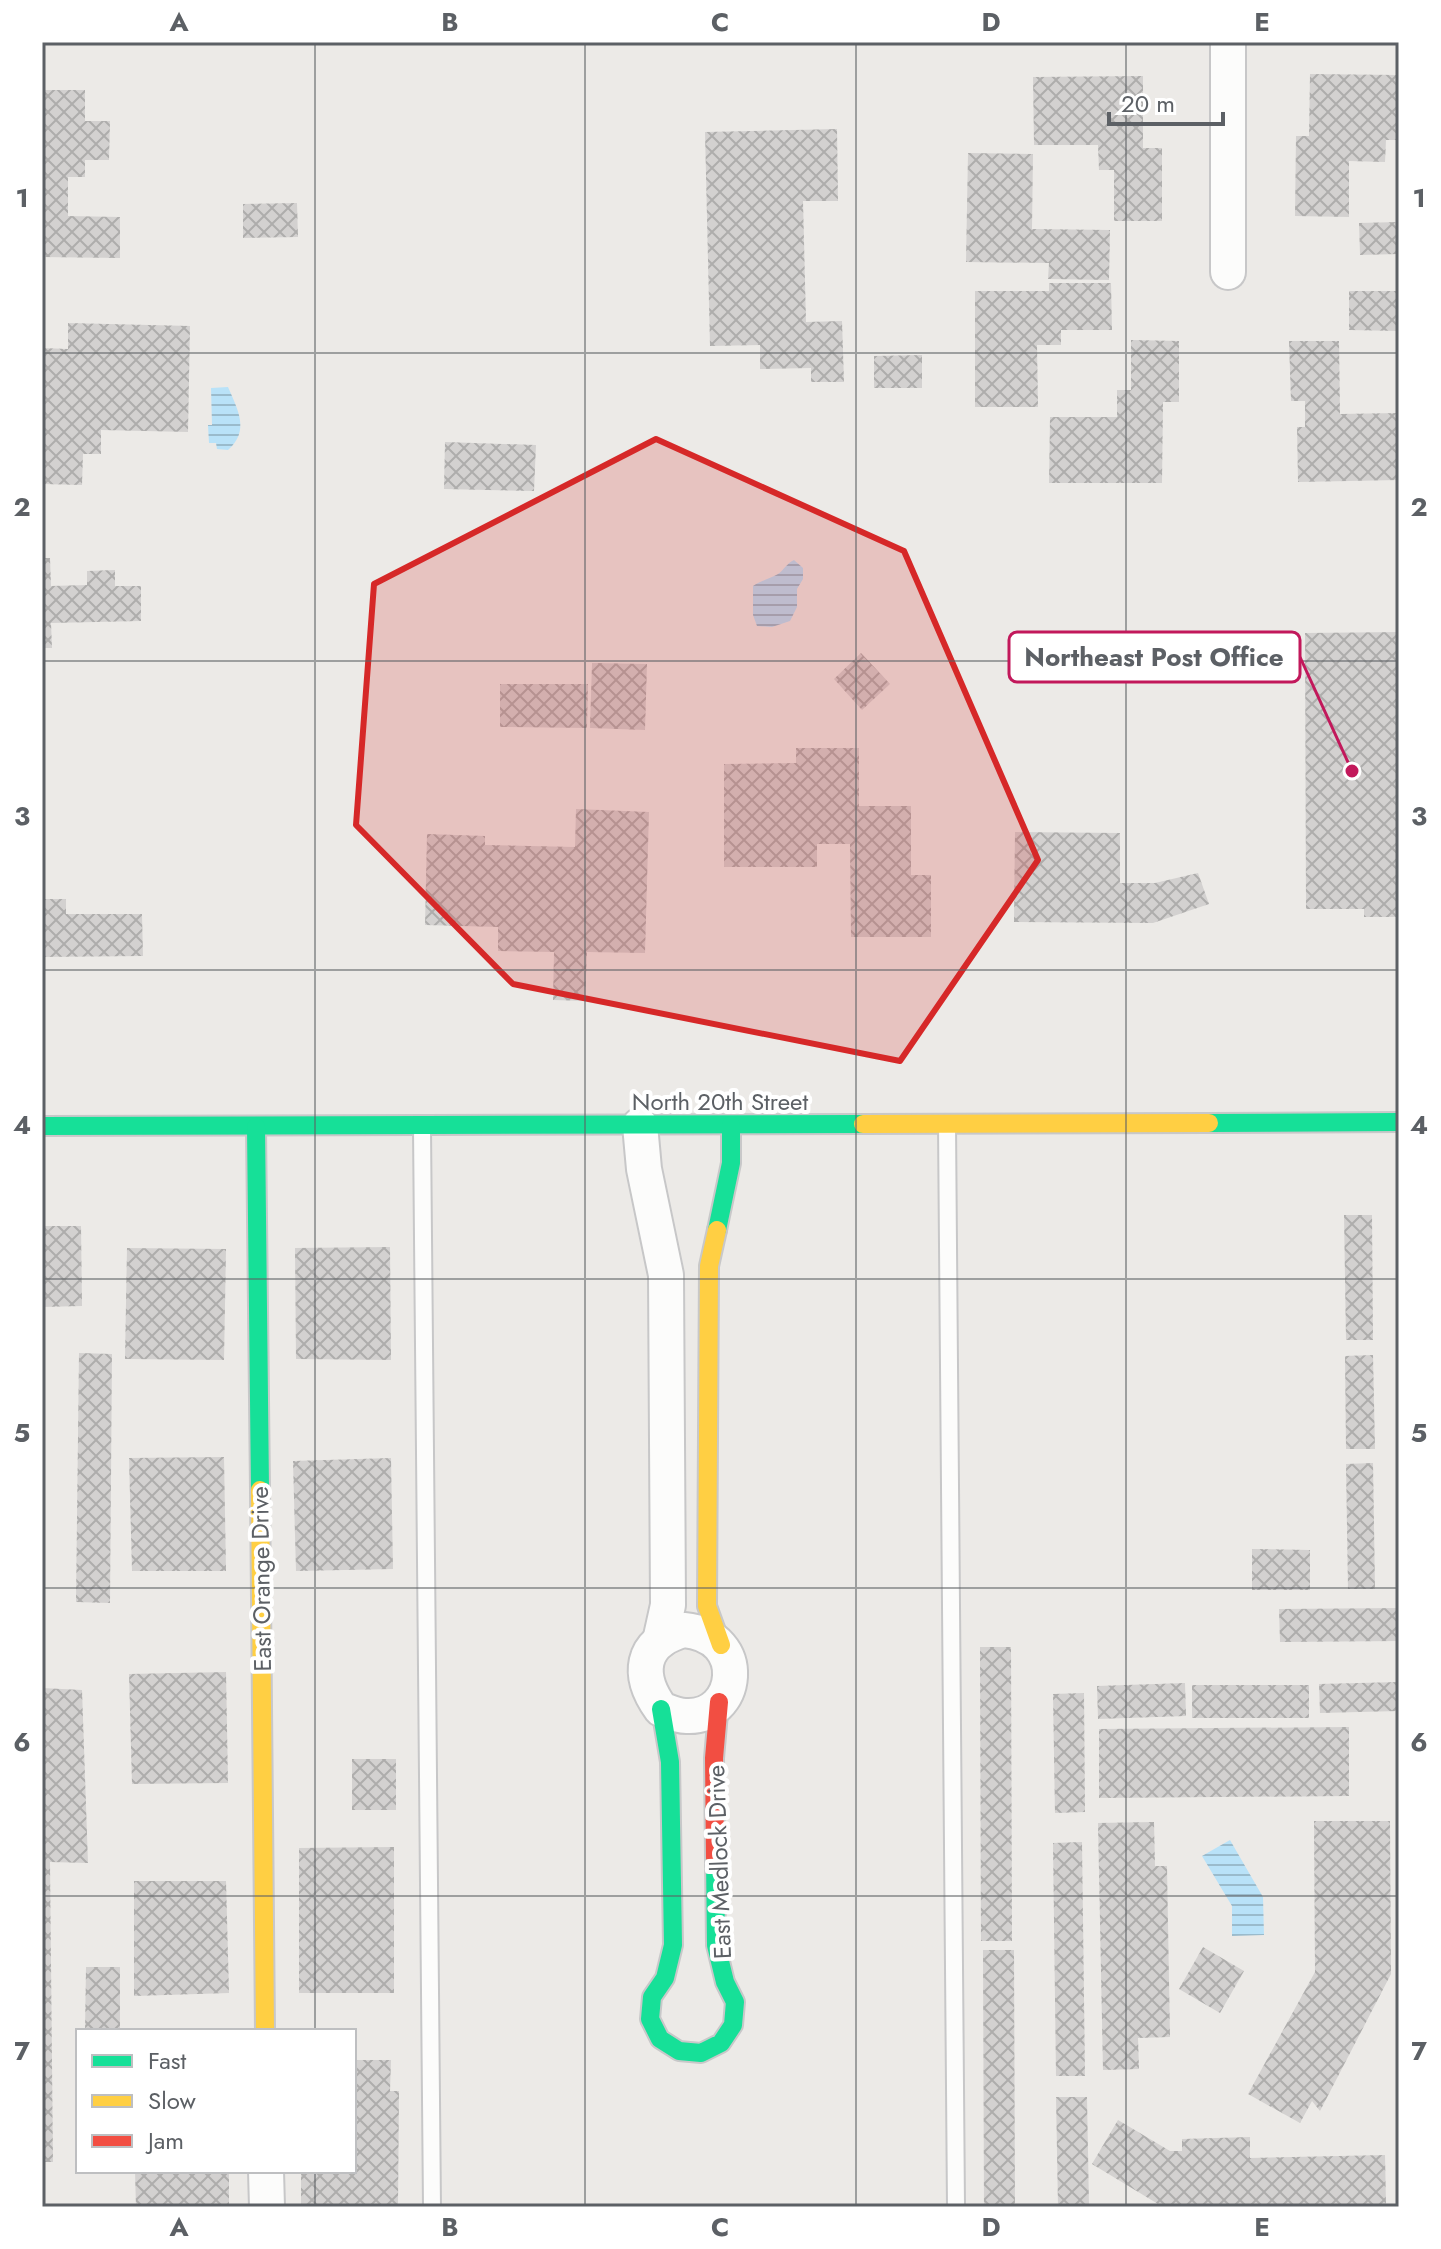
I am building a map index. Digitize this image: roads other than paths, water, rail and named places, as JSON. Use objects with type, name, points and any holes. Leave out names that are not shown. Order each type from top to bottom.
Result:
[{"type":"street","points":[[1228,42],[1228,272]]},
{"type":"street","name":"North 20th Street","points":[[42,1126],[1399,1122]]},
{"type":"street","name":"East Medlock Drive","points":[[640,1125],[644,1169],[666,1275],[668,1605],[660,1641],[646,1662],[645,1675],[661,1709],[670,1762],[673,1945],[665,1978],[652,1997],[650,2019],[660,2039],[679,2051],[701,2053],[721,2043],[733,2025],[735,2002],[725,1982],[716,1945],[714,1758],[719,1702],[729,1687],[731,1673],[707,1606],[709,1266],[731,1163],[731,1125]]},
{"type":"street","name":"East Orange Drive","points":[[256,1127],[265,2029]]},
{"type":"street","points":[[660,1641],[684,1630],[698,1631],[721,1645]]},
{"type":"street","points":[[661,1709],[687,1716],[700,1715],[719,1702]]},
{"type":"street","points":[[266,2173],[267,2207]]},
{"type":"lane","points":[[947,1125],[956,2207]]},
{"type":"lane","points":[[422,1126],[432,2207]]},
{"type":"water","points":[[228,387],[238,412],[240,428],[235,443],[228,450],[217,449],[216,443],[209,443],[208,425],[212,425],[211,388]]},
{"type":"water","points":[[794,560],[803,568],[803,579],[797,589],[797,607],[790,621],[772,627],[757,626],[753,615],[753,586],[778,574]]},
{"type":"water","points":[[1230,1840],[1263,1897],[1264,1935],[1232,1936],[1232,1906],[1202,1856]]},
{"type":"place","name":"Northeast Post Office","points":[[1352,771]]}]
